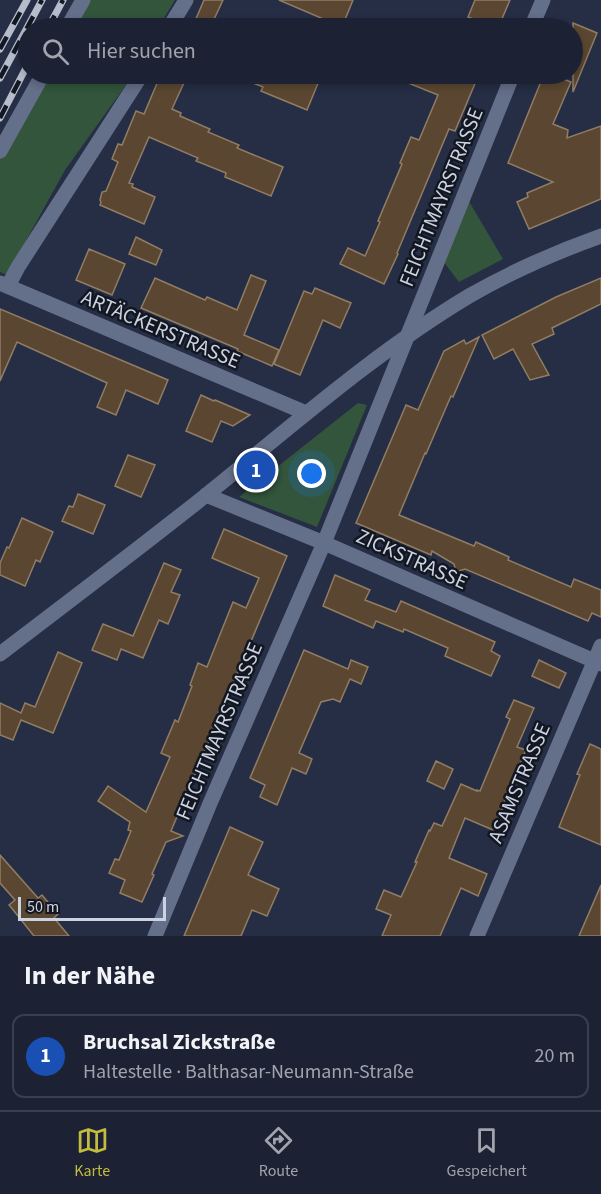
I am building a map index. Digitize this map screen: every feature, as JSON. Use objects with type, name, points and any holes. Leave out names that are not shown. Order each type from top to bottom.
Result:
[{"type":"street","points":[[73,18],[83,0]]},
{"type":"street","points":[[175,18],[186,0]]},
{"type":"street","points":[[535,18],[543,0]]},
{"type":"street","points":[[0,151],[37,84]]},
{"type":"street","points":[[4,284],[18,267],[136,84]]},
{"type":"street","name":"FEICHTMAYRSTRASSE","points":[[155,936],[324,543],[509,84]]},
{"type":"street","points":[[0,654],[206,495],[306,413],[408,336],[470,296],[514,272],[573,245],[601,236]]},
{"type":"street","name":"ARTÄCKERSTRASSE","points":[[4,284],[306,413]]},
{"type":"street","name":"ZICKSTRASSE","points":[[206,495],[324,543],[598,662]]},
{"type":"street","name":"ASAMSTRASSE","points":[[477,936],[598,662],[601,646]]},
{"type":"green space","points":[[88,0],[175,0],[164,18],[78,18]]},
{"type":"green space","points":[[30,84],[126,84],[65,170],[7,275],[0,272],[0,138]]},
{"type":"green space","points":[[467,198],[503,259],[459,282],[443,261]]},
{"type":"green space","points":[[358,403],[367,405],[317,527],[239,497]]},
{"type":"building","points":[[204,0],[223,0],[215,18],[196,18]]},
{"type":"building","points":[[279,0],[353,0],[346,18],[321,18]]},
{"type":"building","points":[[475,0],[510,0],[502,18],[468,17]]},
{"type":"building","points":[[583,27],[597,33],[583,67]]},
{"type":"building","points":[[157,84],[183,84],[172,109],[181,113],[180,116],[210,129],[208,132],[239,145],[237,148],[283,167],[271,196],[225,177],[226,173],[196,161],[198,158],[149,137],[129,183],[133,184],[132,187],[155,197],[144,224],[100,205],[102,192],[106,191],[118,162],[112,159],[118,144],[122,145],[136,111],[144,114]]},
{"type":"building","points":[[256,84],[318,84],[307,110],[261,91],[263,87]]},
{"type":"building","points":[[411,84],[475,84],[455,131],[449,129],[384,284],[340,264],[348,248],[365,256],[411,137],[419,140],[438,95]]},
{"type":"building","points":[[540,84],[570,84],[553,124],[568,130],[567,138],[601,126],[601,199],[529,229],[517,202],[528,197],[527,193],[553,182],[508,163]]},
{"type":"building","points":[[136,237],[162,250],[156,265],[129,254]]},
{"type":"building","points":[[89,249],[125,264],[112,295],[76,280]]},
{"type":"building","points":[[251,275],[266,281],[244,335],[279,350],[272,366],[141,308],[155,278],[205,300],[207,297],[237,310]]},
{"type":"building","points":[[601,278],[601,304],[552,328],[554,334],[532,344],[549,375],[530,380],[513,349],[494,359],[482,335],[556,297]]},
{"type":"building","points":[[315,288],[351,303],[340,328],[323,320],[300,375],[274,364],[304,291],[312,294]]},
{"type":"building","points":[[0,309],[168,380],[158,404],[126,390],[116,415],[97,407],[107,383],[17,342],[0,381]]},
{"type":"building","points":[[479,337],[399,515],[474,546],[476,542],[509,557],[508,560],[571,587],[574,579],[601,590],[601,617],[592,613],[588,621],[465,569],[456,572],[454,564],[432,551],[431,555],[356,523],[406,405],[418,410],[444,351],[464,340],[466,344]]},
{"type":"building","points":[[201,395],[250,415],[233,426],[221,421],[212,442],[186,431]]},
{"type":"building","points":[[128,455],[155,465],[141,497],[115,486]]},
{"type":"building","points":[[78,494],[105,505],[93,534],[62,521],[69,506],[73,507]]},
{"type":"building","points":[[22,518],[53,532],[40,562],[36,560],[25,586],[0,575],[0,563]]},
{"type":"building","points":[[224,529],[287,556],[171,831],[183,836],[166,842],[142,902],[120,893],[125,880],[109,873],[115,859],[119,860],[131,831],[128,830],[130,822],[98,801],[108,786],[146,812],[170,757],[161,753],[175,720],[178,722],[198,663],[207,667],[233,602],[246,608],[259,578],[212,558]]},
{"type":"building","points":[[164,563],[181,570],[171,592],[180,595],[168,624],[159,620],[143,658],[121,649],[117,660],[92,650],[103,624],[133,636]]},
{"type":"building","points":[[335,575],[370,590],[365,600],[396,612],[401,601],[495,642],[491,651],[500,656],[491,676],[445,656],[448,648],[404,629],[403,632],[376,621],[373,628],[323,606]]},
{"type":"building","points":[[304,650],[348,669],[351,660],[368,667],[361,684],[350,679],[340,702],[333,699],[321,702],[299,753],[312,759],[306,774],[292,768],[277,805],[260,797],[265,785],[250,778]]},
{"type":"building","points":[[58,652],[82,663],[53,733],[21,720],[13,740],[0,735],[0,703],[21,713],[25,703],[35,707]]},
{"type":"building","points":[[539,660],[566,673],[559,688],[532,676]]},
{"type":"building","points":[[514,700],[534,708],[517,747],[526,750],[505,803],[493,830],[465,818],[449,858],[487,874],[478,896],[461,888],[440,936],[382,936],[391,915],[376,909],[384,890],[401,897],[429,830],[434,823],[442,826],[461,784],[480,791],[510,719],[506,717]]},
{"type":"building","points":[[590,744],[601,749],[601,845],[559,827]]},
{"type":"building","points":[[436,761],[453,769],[444,789],[427,781]]},
{"type":"building","points":[[230,827],[263,842],[248,875],[279,889],[267,916],[252,910],[241,936],[184,936]]},
{"type":"building","points":[[0,855],[38,898],[42,895],[58,914],[54,918],[69,936],[34,936],[9,905],[15,900],[0,883]]},
{"type":"building","points":[[601,885],[601,936],[579,936]]},
{"type":"railway","points":[[0,49],[27,0]]},
{"type":"railway","points":[[32,18],[42,0]]},
{"type":"railway","points":[[53,18],[63,0]]},
{"type":"railway","points":[[0,78],[18,45]]},
{"type":"railway","points":[[0,118],[18,83]]},
{"type":"place","name":"Bruchsal Zickstraße","points":[[256,470]]}]
